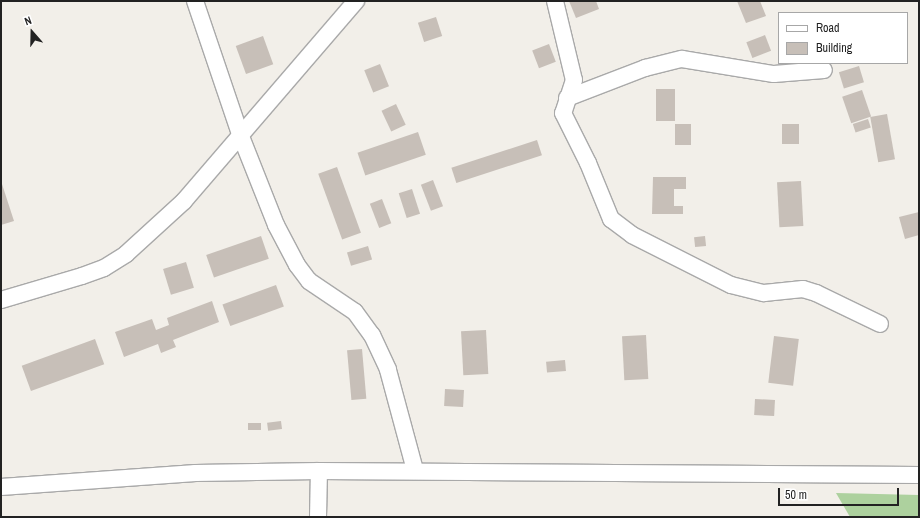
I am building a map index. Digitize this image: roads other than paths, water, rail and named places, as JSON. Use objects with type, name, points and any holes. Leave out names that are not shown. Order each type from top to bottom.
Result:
[{"type":"street","points":[[195,1],[240,134],[276,224],[297,265],[309,280],[355,312],[372,335],[388,370],[415,470]]},
{"type":"street","points":[[1,300],[104,268],[126,254],[184,201],[240,134],[356,1]]},
{"type":"street","points":[[556,1],[574,80],[563,108],[564,118],[588,163],[611,219],[632,235],[731,285],[764,293],[803,289],[816,293],[880,324]]},
{"type":"street","points":[[567,98],[645,68],[682,59],[774,74],[824,70]]},
{"type":"street","points":[[1,487],[194,473],[319,471],[415,470],[919,475]]},
{"type":"street","points":[[318,517],[319,471]]}]
